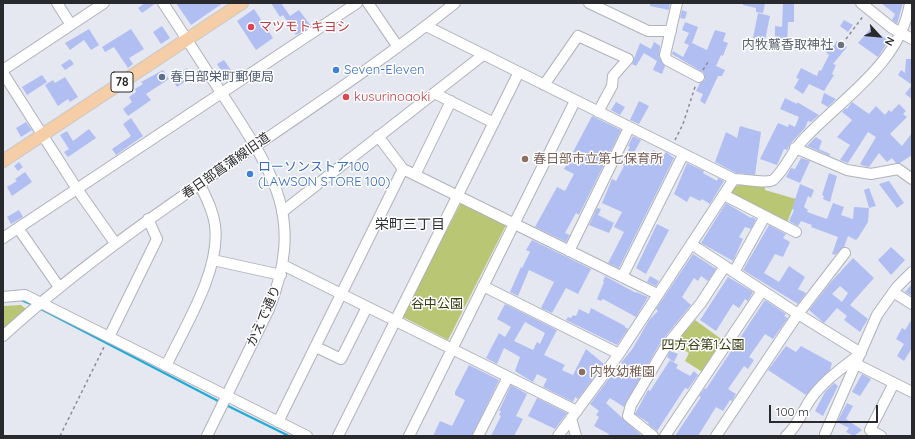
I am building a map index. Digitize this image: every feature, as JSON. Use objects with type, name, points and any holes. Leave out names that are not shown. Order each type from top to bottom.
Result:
[{"type":"main road","name":"78","points":[[3,161],[242,3]]},
{"type":"street","points":[[57,3],[71,25]]},
{"type":"street","points":[[3,70],[104,3]]},
{"type":"street","name":"かえで通り","points":[[163,3],[256,146],[271,173],[282,212],[285,240],[282,270],[269,309],[207,436]]},
{"type":"street","points":[[3,238],[357,3]]},
{"type":"street","points":[[368,3],[398,47]]},
{"type":"street","name":"春日部菖蒲線旧道","points":[[3,336],[39,303],[115,243],[398,47],[455,3]]},
{"type":"street","points":[[589,3],[648,31],[671,31]]},
{"type":"street","points":[[677,3],[665,55],[667,60],[699,77]]},
{"type":"street","points":[[426,26],[670,149],[734,179],[766,182],[777,176],[796,148],[886,58],[901,34],[910,3]]},
{"type":"street","points":[[868,5],[901,34],[912,39]]},
{"type":"street","points":[[544,85],[578,36],[628,59],[613,76],[612,86],[598,112]]},
{"type":"street","points":[[282,212],[483,54]]},
{"type":"street","points":[[338,436],[519,72]]},
{"type":"street","points":[[3,74],[77,189],[115,243]]},
{"type":"street","points":[[434,93],[494,123]]},
{"type":"street","points":[[408,436],[575,101]]},
{"type":"street","points":[[415,175],[451,102]]},
{"type":"street","points":[[569,251],[629,128]]},
{"type":"street","points":[[378,136],[403,169],[657,294]]},
{"type":"street","points":[[796,148],[847,170],[871,174],[898,169],[912,179]]},
{"type":"street","points":[[622,277],[683,155]]},
{"type":"street","points":[[278,422],[403,169]]},
{"type":"street","points":[[558,436],[619,354],[734,179]]},
{"type":"street","points":[[166,366],[203,288],[213,260],[215,225],[210,206],[200,185]]},
{"type":"street","points":[[724,195],[796,232]]},
{"type":"street","points":[[653,436],[628,416],[631,405],[666,346],[729,269],[765,216]]},
{"type":"street","points":[[109,337],[157,239],[148,219]]},
{"type":"street","points":[[18,228],[59,287]]},
{"type":"street","points":[[691,244],[762,291],[861,353]]},
{"type":"street","points":[[716,436],[798,314],[845,253]]},
{"type":"street","points":[[213,260],[282,270],[342,295],[508,377],[574,415]]},
{"type":"street","points":[[825,434],[877,315],[893,292],[912,272]]},
{"type":"street","points":[[483,286],[619,354]]},
{"type":"street","points":[[665,436],[762,291]]},
{"type":"street","points":[[893,292],[912,304]]},
{"type":"street","points":[[3,297],[25,295],[307,436]]},
{"type":"street","points":[[316,346],[341,359],[367,307]]},
{"type":"street","points":[[786,436],[792,431],[810,400],[827,380],[861,353]]},
{"type":"street","points":[[856,364],[912,392]]},
{"type":"street","points":[[478,436],[508,377]]},
{"type":"street","points":[[881,436],[870,430],[894,384]]},
{"type":"street","points":[[574,415],[576,436]]},
{"type":"path","points":[[846,39],[868,5]]},
{"type":"path","points":[[670,149],[683,124],[699,77],[708,62]]},
{"type":"path","points":[[60,436],[109,337]]},
{"type":"green space","points":[[745,182],[765,185],[765,190],[796,199],[787,223],[731,194],[731,189]]},
{"type":"green space","name":"谷中公園","points":[[461,203],[506,225],[448,340],[401,316]]},
{"type":"green space","points":[[21,305],[26,309],[3,329],[3,306]]},
{"type":"green space","name":"四方谷第1公園","points":[[695,320],[724,341],[704,373],[685,361],[689,353],[674,344]]},
{"type":"building","points":[[145,3],[156,3],[142,13],[138,8]]},
{"type":"building","points":[[176,3],[223,3],[191,25]]},
{"type":"building","points":[[271,3],[281,3],[290,16],[299,10],[311,26],[296,35],[283,15],[280,17]]},
{"type":"building","points":[[650,3],[670,3],[669,10],[650,6]]},
{"type":"building","points":[[743,3],[765,3],[763,13],[756,12],[756,8],[743,5]]},
{"type":"building","points":[[783,3],[794,3],[794,22],[788,22],[787,45],[775,45],[775,26],[782,27]]},
{"type":"building","points":[[881,3],[903,3],[897,24],[892,20],[895,14]]},
{"type":"building","points":[[254,9],[273,38],[256,50],[237,21]]},
{"type":"building","points":[[682,10],[687,12],[685,19],[680,18]]},
{"type":"building","points":[[758,13],[770,16],[765,40],[753,38]]},
{"type":"building","points":[[844,20],[853,25],[848,32],[840,26]]},
{"type":"building","points":[[685,22],[698,27],[692,43],[707,50],[715,30],[726,33],[723,41],[728,43],[723,56],[721,55],[716,66],[725,70],[722,76],[718,76],[705,104],[700,101],[703,94],[696,91],[700,83],[705,80],[704,73],[672,54],[673,51],[683,57],[689,45],[684,43],[689,33],[682,30]]},
{"type":"building","points":[[162,26],[170,38],[161,44],[153,32]]},
{"type":"building","points":[[871,28],[886,39],[889,36],[891,37],[878,57],[858,43]]},
{"type":"building","points":[[89,29],[99,45],[91,50],[84,40],[70,50],[65,43]]},
{"type":"building","points":[[131,29],[144,49],[129,58],[133,64],[128,68],[114,47],[105,52],[102,47]]},
{"type":"building","points":[[837,41],[847,47],[833,64],[836,65],[832,74],[834,75],[824,91],[809,84],[803,94],[794,88],[799,79],[796,78],[801,68],[817,76],[819,70],[821,71],[829,55],[819,46],[831,50]]},
{"type":"building","points":[[654,42],[660,46],[659,57],[665,66],[662,74],[653,70],[657,61],[644,53],[636,66],[632,64],[640,43],[651,49]]},
{"type":"building","points":[[70,59],[74,64],[65,70],[61,65]]},
{"type":"building","points":[[906,59],[912,59],[912,85],[898,75],[901,70],[905,73]]},
{"type":"building","points":[[224,60],[235,76],[228,81],[217,64]]},
{"type":"building","points":[[187,68],[193,76],[177,87],[172,79]]},
{"type":"building","points":[[163,70],[169,79],[146,94],[151,100],[128,116],[123,109],[132,102],[129,97],[136,92],[135,89],[143,84],[141,82]]},
{"type":"building","points":[[42,75],[47,82],[27,95],[22,87]]},
{"type":"building","points":[[65,77],[78,97],[70,102],[68,99],[58,106],[45,85],[53,80],[55,83]]},
{"type":"building","points":[[912,85],[912,99],[905,94]]},
{"type":"building","points":[[824,93],[836,99],[828,107],[821,103]]},
{"type":"building","points":[[785,98],[797,104],[797,102],[819,115],[811,122],[808,121],[805,128],[791,143],[787,150],[784,149],[777,165],[760,159],[778,123],[788,127],[789,124],[795,127],[799,117],[780,109]]},
{"type":"building","points":[[639,101],[649,106],[639,124],[630,120]]},
{"type":"building","points":[[616,102],[625,107],[620,115],[611,110]]},
{"type":"building","points":[[852,102],[869,114],[876,106],[885,115],[889,110],[891,112],[899,104],[906,111],[903,114],[907,117],[890,134],[902,146],[912,133],[912,155],[900,163],[896,163],[892,158],[887,162],[879,153],[869,167],[860,164],[876,137],[868,132],[848,163],[840,160],[850,145],[837,137],[852,120],[842,112],[846,108],[847,109]]},
{"type":"building","points":[[592,116],[621,130],[579,215],[576,213],[565,233],[570,235],[566,242],[535,227],[557,187],[565,191],[574,174],[564,169]]},
{"type":"building","points":[[131,118],[143,136],[116,155],[112,149],[131,136],[123,124]]},
{"type":"building","points":[[26,122],[32,130],[21,137],[16,128]]},
{"type":"building","points":[[740,126],[761,132],[755,175],[736,173],[715,162],[726,132],[737,138]]},
{"type":"building","points":[[89,129],[96,138],[68,157],[64,152],[69,149],[60,135],[67,131],[73,141]]},
{"type":"building","points":[[633,136],[641,140],[632,156],[646,163],[653,150],[664,155],[666,152],[674,158],[619,268],[608,263],[624,232],[614,227],[622,212],[602,203],[612,179],[616,181],[624,166],[621,164],[630,147],[628,146]]},
{"type":"building","points":[[816,137],[822,141],[819,149],[830,154],[830,156],[807,146]]},
{"type":"building","points":[[801,158],[810,161],[800,183],[786,177],[791,168],[795,169]]},
{"type":"building","points":[[19,162],[23,167],[18,171],[14,166]]},
{"type":"building","points":[[687,163],[704,171],[703,173],[717,181],[718,178],[724,181],[710,204],[702,199],[700,201],[690,196],[687,202],[674,194]]},
{"type":"building","points":[[25,172],[32,182],[12,196],[7,187],[17,181],[15,179]]},
{"type":"building","points":[[829,173],[837,176],[830,202],[823,199],[824,196],[822,195]]},
{"type":"building","points":[[889,181],[904,203],[897,208],[879,184]]},
{"type":"building","points":[[800,184],[814,190],[811,198],[808,196],[804,207],[808,210],[807,212],[827,219],[833,203],[844,207],[841,215],[853,219],[854,207],[869,208],[868,222],[858,238],[856,240],[848,236],[844,247],[835,255],[832,254],[838,237],[811,227],[812,225],[801,221],[798,226],[789,221],[794,210],[792,209]]},
{"type":"building","points":[[869,188],[876,206],[869,208],[864,190]]},
{"type":"building","points":[[726,203],[751,218],[756,219],[751,229],[745,227],[739,237],[743,239],[733,261],[701,243]]},
{"type":"building","points":[[597,208],[601,209],[598,215],[614,223],[609,233],[589,225]]},
{"type":"building","points":[[19,210],[23,217],[11,224],[7,217]]},
{"type":"building","points":[[657,224],[669,230],[646,274],[636,268]]},
{"type":"building","points":[[769,225],[786,234],[783,238],[790,242],[783,257],[775,254],[764,273],[779,282],[789,266],[805,277],[798,289],[806,293],[798,304],[743,270]]},
{"type":"building","points":[[532,240],[591,269],[578,294],[566,288],[552,313],[541,308],[554,282],[552,281],[529,270],[518,296],[510,292],[521,267],[522,268],[530,252],[526,250]]},
{"type":"building","points":[[891,247],[905,260],[891,275],[878,260]]},
{"type":"building","points":[[693,254],[716,269],[708,281],[701,276],[698,281],[694,278],[682,297],[691,305],[660,343],[624,407],[610,398],[606,403],[641,435],[607,436],[609,434],[594,426],[599,417],[596,415],[599,411],[590,404],[613,373],[620,377],[626,367],[621,363],[633,348],[649,320],[658,311],[656,309]]},
{"type":"building","points":[[853,258],[874,278],[850,305],[868,319],[860,332],[844,320],[847,316],[837,308],[824,323],[809,310],[831,282]],"holes":[[[840,286],[848,293],[842,302],[832,294]]]},
{"type":"building","points":[[603,275],[636,293],[648,297],[636,317],[603,299],[601,301],[597,299],[604,282],[605,277]]},
{"type":"building","points":[[650,276],[659,281],[656,286],[647,282]]},
{"type":"building","points":[[728,277],[753,292],[748,301],[745,299],[739,308],[733,304],[716,331],[700,320]]},
{"type":"building","points":[[912,284],[912,296],[905,292]]},
{"type":"building","points":[[765,300],[786,314],[784,316],[788,318],[773,339],[765,334],[749,357],[754,360],[748,369],[744,366],[728,389],[736,394],[723,411],[716,407],[698,436],[675,436],[701,397],[699,396],[705,388],[706,389]]},
{"type":"building","points":[[505,304],[557,330],[544,355],[565,365],[562,370],[573,375],[586,349],[604,364],[578,399],[575,397],[573,402],[543,387],[547,379],[537,374],[533,382],[515,371],[520,357],[504,348],[497,364],[486,358],[499,333],[505,337],[511,327],[497,319]],"holes":[[[525,322],[545,333],[540,344],[537,342],[533,350],[514,341]]]},
{"type":"building","points":[[591,308],[628,329],[617,345],[566,320],[568,317],[571,318],[573,315],[576,316],[579,309],[589,314]]},
{"type":"building","points":[[912,319],[912,348],[904,361],[897,356],[904,344],[896,339],[902,328],[905,330]]},
{"type":"building","points":[[786,346],[796,352],[801,346],[832,363],[830,370],[806,395],[768,370]]},
{"type":"building","points":[[670,351],[678,354],[674,362],[667,357]]},
{"type":"building","points":[[670,360],[678,365],[676,368],[690,376],[694,371],[698,375],[688,389],[685,388],[657,431],[648,424],[649,423],[635,414],[648,390],[650,391]]},
{"type":"building","points":[[469,365],[499,380],[472,436],[433,436],[440,421],[452,426],[465,400],[455,395],[455,392]]},
{"type":"building","points":[[862,374],[871,379],[860,396],[852,392]]},
{"type":"building","points":[[834,383],[838,386],[823,416],[815,411],[825,392]]},
{"type":"building","points":[[511,385],[527,394],[516,416],[523,419],[514,436],[491,436],[501,416],[499,415],[501,411],[499,411]]},
{"type":"building","points":[[537,398],[567,413],[555,429],[528,416]]},
{"type":"building","points":[[847,403],[853,406],[846,419],[862,430],[854,436],[846,432],[849,428],[837,422]]},
{"type":"waterway","points":[[21,300],[33,305]]},
{"type":"waterway","points":[[39,308],[220,402]]},
{"type":"waterway","points":[[226,405],[289,436]]},
{"type":"place","name":"マツモトキヨシ","points":[[251,27]]},
{"type":"place","name":"内牧鷲香取神社","points":[[841,45]]},
{"type":"place","name":"Seven-Eleven","points":[[336,70]]},
{"type":"place","name":"春日部栄町郵便局","points":[[162,77]]},
{"type":"place","name":"kusurinoaoki","points":[[346,97]]},
{"type":"place","name":"春日部市立第七保育所","points":[[525,159]]},
{"type":"place","name":"ローソンストア100 (LAWSON STORE 100)","points":[[250,174]]},
{"type":"place","name":"内牧幼稚園","points":[[582,372]]},
{"type":"district","name":"栄町三丁目","points":[[410,225]]}]
